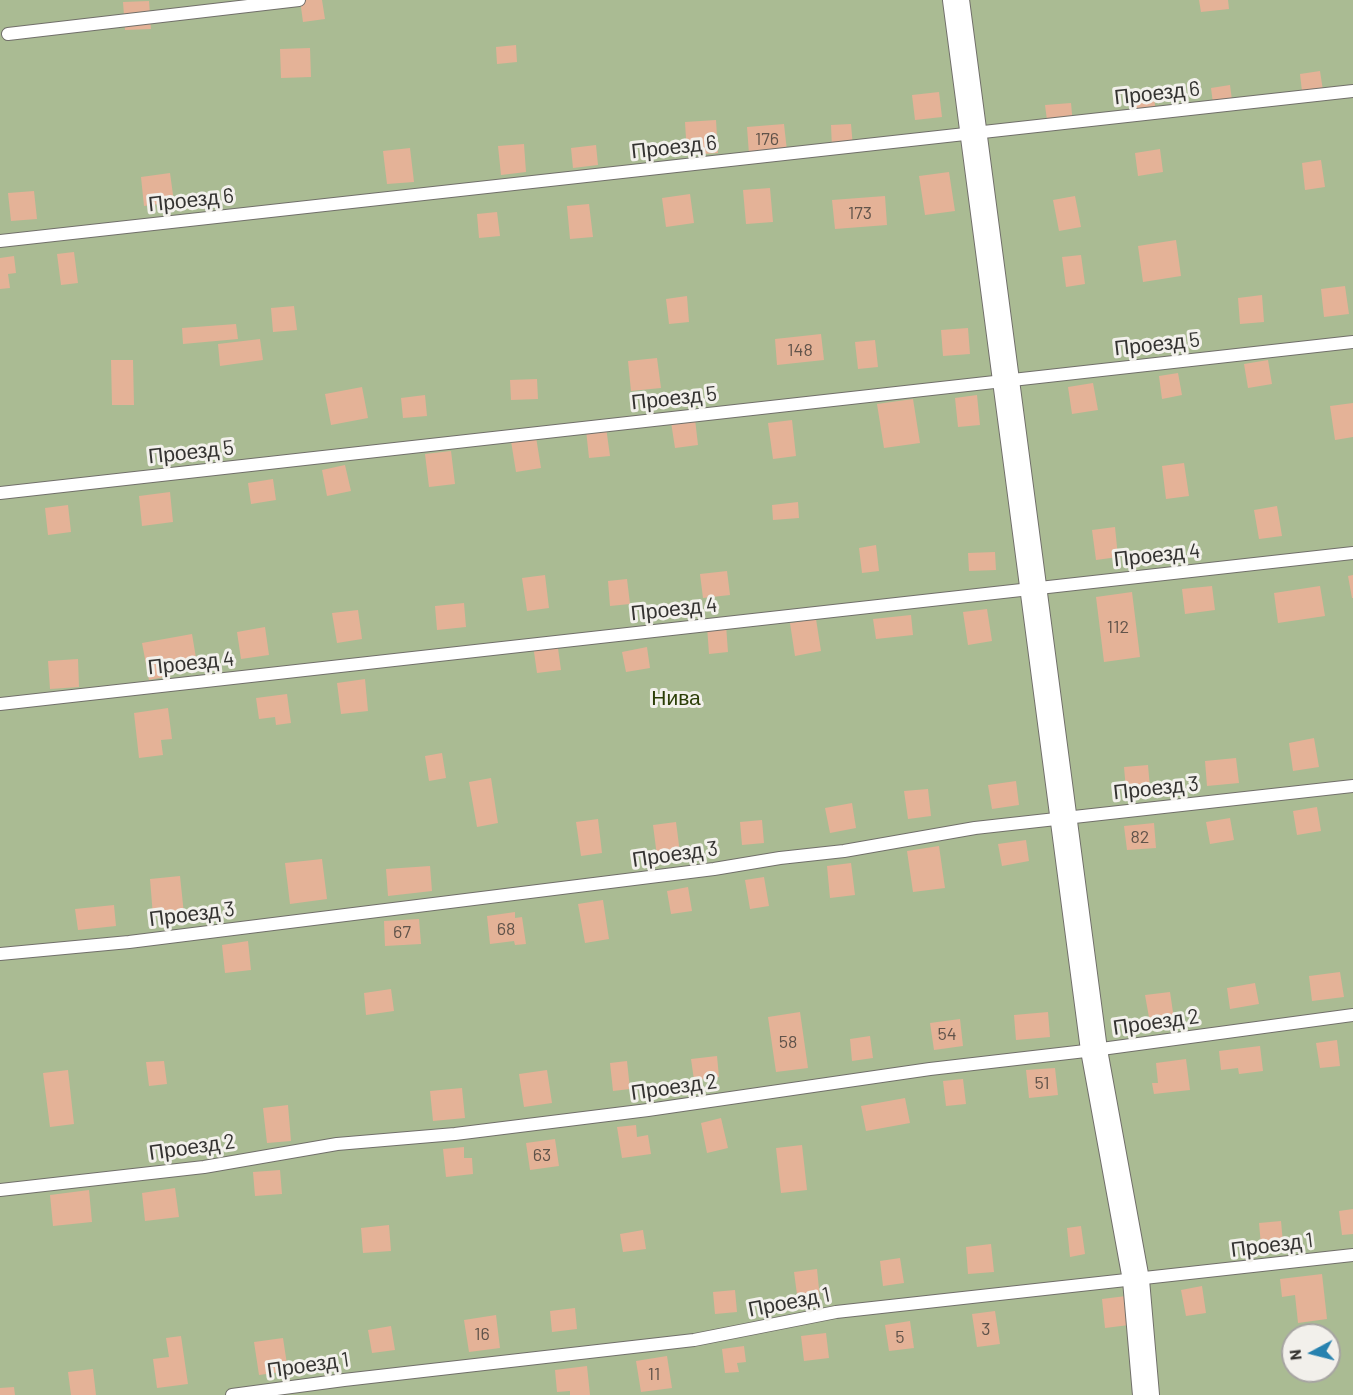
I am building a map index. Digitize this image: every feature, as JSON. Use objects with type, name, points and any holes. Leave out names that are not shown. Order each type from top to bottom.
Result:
[{"type":"street","points":[[956,0],[1094,1050],[1136,1280],[1146,1395]]},
{"type":"lane","points":[[8,34],[299,0]]},
{"type":"lane","name":"Проезд 6","points":[[0,241],[1353,92]]},
{"type":"lane","name":"Проезд 5","points":[[0,493],[1353,342]]},
{"type":"lane","name":"Проезд 4","points":[[0,704],[1353,553]]},
{"type":"lane","name":"Проезд 3","points":[[0,954],[129,942],[702,871],[780,858],[844,851],[975,828],[1353,786]]},
{"type":"lane","name":"Проезд 2","points":[[0,1190],[204,1167],[337,1144],[455,1134],[648,1110],[930,1069],[1094,1050],[1353,1015]]},
{"type":"lane","name":"Проезд 1","points":[[232,1395],[355,1378],[694,1340],[836,1312],[1353,1255]]},
{"type":"green space","name":"Нива","points":[[0,0],[1353,0],[1353,1395],[0,1395]]},
{"type":"building","points":[[300,0],[322,0],[325,19],[303,22]]},
{"type":"building","points":[[1199,0],[1228,0],[1229,9],[1201,12]]},
{"type":"building","points":[[149,1],[151,29],[125,30],[123,2]]},
{"type":"building","points":[[516,45],[517,62],[497,64],[496,47]]},
{"type":"building","points":[[310,48],[311,77],[281,78],[280,49]]},
{"type":"building","points":[[1320,71],[1324,97],[1303,100],[1300,74]]},
{"type":"building","points":[[1230,85],[1233,108],[1214,111],[1211,88]]},
{"type":"building","points":[[1153,91],[1156,112],[1133,116],[1130,95]]},
{"type":"building","points":[[939,92],[942,117],[915,120],[912,95]]},
{"type":"building","points":[[1071,103],[1073,125],[1048,128],[1045,105]]},
{"type":"building","points":[[716,120],[718,153],[687,155],[685,122]]},
{"type":"building","points":[[784,124],[787,151],[749,154],[747,127]]},
{"type":"building","points":[[851,124],[853,147],[832,149],[831,125]]},
{"type":"building","points":[[524,144],[526,172],[501,175],[498,146]]},
{"type":"building","points":[[596,145],[598,165],[573,168],[571,148]]},
{"type":"building","points":[[410,148],[414,182],[387,184],[383,151]]},
{"type":"building","points":[[1160,149],[1163,172],[1138,176],[1135,153]]},
{"type":"building","points":[[1321,160],[1325,187],[1305,190],[1302,163]]},
{"type":"building","points":[[949,172],[955,211],[925,215],[919,176]]},
{"type":"building","points":[[170,173],[174,202],[144,206],[141,177]]},
{"type":"building","points":[[770,188],[773,222],[746,224],[743,190]]},
{"type":"building","points":[[34,191],[37,219],[11,221],[8,193]]},
{"type":"building","points":[[690,194],[694,223],[666,227],[662,198]]},
{"type":"building","points":[[885,196],[887,225],[835,229],[832,200]]},
{"type":"building","points":[[1075,196],[1081,227],[1059,231],[1053,200]]},
{"type":"building","points":[[589,204],[593,237],[570,239],[567,206]]},
{"type":"building","points":[[497,212],[500,236],[479,238],[477,214]]},
{"type":"building","points":[[1176,240],[1181,276],[1143,282],[1138,246]]},
{"type":"building","points":[[74,252],[78,283],[61,285],[57,254]]},
{"type":"building","points":[[1081,255],[1085,284],[1066,287],[1062,257]]},
{"type":"building","points":[[14,256],[16,273],[8,274],[10,288],[0,289],[0,258]]},
{"type":"building","points":[[1345,286],[1349,314],[1324,317],[1321,289]]},
{"type":"building","points":[[1262,295],[1264,322],[1240,324],[1238,298]]},
{"type":"building","points":[[687,296],[689,322],[669,324],[666,299]]},
{"type":"building","points":[[294,306],[297,330],[273,332],[271,308]]},
{"type":"building","points":[[236,324],[238,339],[183,344],[182,328]]},
{"type":"building","points":[[968,328],[970,354],[943,356],[941,330]]},
{"type":"building","points":[[821,334],[824,360],[777,365],[775,339]]},
{"type":"building","points":[[260,339],[263,360],[220,366],[218,344]]},
{"type":"building","points":[[875,340],[878,367],[858,369],[855,342]]},
{"type":"building","points":[[657,358],[661,388],[631,391],[628,361]]},
{"type":"building","points":[[111,360],[133,360],[134,405],[112,405]]},
{"type":"building","points":[[1268,360],[1272,384],[1248,388],[1244,364]]},
{"type":"building","points":[[1178,373],[1182,395],[1162,399],[1159,376]]},
{"type":"building","points":[[537,379],[538,399],[511,400],[510,380]]},
{"type":"building","points":[[1093,383],[1098,410],[1072,414],[1068,387]]},
{"type":"building","points":[[362,387],[368,418],[331,425],[325,394]]},
{"type":"building","points":[[425,395],[427,416],[403,418],[401,398]]},
{"type":"building","points":[[977,395],[980,425],[958,427],[955,398]]},
{"type":"building","points":[[913,399],[920,443],[884,448],[877,404]]},
{"type":"building","points":[[1353,403],[1353,437],[1335,440],[1330,406]]},
{"type":"building","points":[[695,419],[698,445],[675,448],[671,422]]},
{"type":"building","points":[[792,420],[796,456],[773,459],[768,423]]},
{"type":"building","points":[[606,427],[610,456],[589,458],[586,430]]},
{"type":"building","points":[[536,437],[541,468],[516,472],[511,441]]},
{"type":"building","points":[[451,451],[455,484],[429,487],[425,454]]},
{"type":"building","points":[[1184,463],[1189,496],[1166,499],[1162,466]]},
{"type":"building","points":[[345,465],[351,491],[327,496],[322,470]]},
{"type":"building","points":[[273,479],[276,500],[251,504],[248,483]]},
{"type":"building","points":[[170,492],[173,522],[142,526],[139,496]]},
{"type":"building","points":[[798,502],[799,518],[773,520],[772,505]]},
{"type":"building","points":[[68,505],[71,532],[48,535],[45,508]]},
{"type":"building","points":[[1277,506],[1282,536],[1259,539],[1254,510]]},
{"type":"building","points":[[1115,527],[1118,557],[1096,560],[1092,530]]},
{"type":"building","points":[[876,545],[879,571],[862,573],[859,548]]},
{"type":"building","points":[[995,552],[996,570],[969,571],[968,553]]},
{"type":"building","points":[[727,571],[730,595],[703,598],[700,574]]},
{"type":"building","points":[[545,575],[549,608],[527,611],[522,578]]},
{"type":"building","points":[[1353,575],[1353,598],[1352,598],[1348,576]]},
{"type":"building","points":[[627,579],[630,604],[610,606],[608,581]]},
{"type":"building","points":[[1212,586],[1215,610],[1185,614],[1182,589]]},
{"type":"building","points":[[1320,586],[1325,616],[1278,623],[1274,593]]},
{"type":"building","points":[[1132,592],[1140,657],[1104,662],[1096,597]]},
{"type":"building","points":[[464,603],[466,627],[437,630],[435,606]]},
{"type":"building","points":[[987,609],[992,641],[968,645],[963,612]]},
{"type":"building","points":[[358,610],[362,639],[337,643],[332,613]]},
{"type":"building","points":[[911,615],[913,635],[876,639],[873,619]]},
{"type":"building","points":[[816,619],[821,651],[795,656],[790,623]]},
{"type":"building","points":[[726,625],[728,652],[709,654],[707,626]]},
{"type":"building","points":[[265,627],[269,655],[241,659],[237,632]]},
{"type":"building","points":[[192,634],[197,664],[162,670],[164,677],[149,680],[142,643]]},
{"type":"building","points":[[557,641],[561,670],[537,673],[533,645]]},
{"type":"building","points":[[647,647],[650,668],[626,672],[622,652]]},
{"type":"building","points":[[78,659],[79,687],[50,689],[48,661]]},
{"type":"building","points":[[365,679],[368,711],[341,714],[337,683]]},
{"type":"building","points":[[287,694],[291,723],[276,725],[275,717],[259,719],[256,698]]},
{"type":"building","points":[[168,708],[172,739],[161,740],[163,755],[139,758],[134,713]]},
{"type":"building","points":[[1314,738],[1319,767],[1293,771],[1289,743]]},
{"type":"building","points":[[442,753],[446,778],[429,781],[425,756]]},
{"type":"building","points":[[1236,758],[1239,783],[1207,786],[1205,761]]},
{"type":"building","points":[[1148,765],[1150,788],[1126,790],[1124,767]]},
{"type":"building","points":[[491,778],[498,823],[477,827],[469,782]]},
{"type":"building","points":[[1016,781],[1019,805],[992,809],[988,785]]},
{"type":"building","points":[[928,789],[931,816],[908,819],[904,791]]},
{"type":"building","points":[[852,803],[856,828],[830,833],[825,808]]},
{"type":"building","points":[[1317,807],[1321,831],[1297,835],[1293,811]]},
{"type":"building","points":[[1230,818],[1234,840],[1210,844],[1206,822]]},
{"type":"building","points":[[598,819],[602,853],[581,856],[576,822]]},
{"type":"building","points":[[762,820],[764,843],[742,845],[740,822]]},
{"type":"building","points":[[676,822],[680,853],[657,856],[653,825]]},
{"type":"building","points":[[1154,823],[1156,848],[1127,850],[1124,826]]},
{"type":"building","points":[[1026,840],[1029,861],[1002,866],[998,844]]},
{"type":"building","points":[[939,846],[945,888],[913,892],[907,851]]},
{"type":"building","points":[[322,859],[327,899],[290,904],[285,863]]},
{"type":"building","points":[[851,863],[855,895],[830,898],[827,866]]},
{"type":"building","points":[[430,866],[432,891],[388,896],[386,869]]},
{"type":"building","points":[[180,876],[184,914],[153,916],[150,879]]},
{"type":"building","points":[[764,877],[769,906],[750,909],[745,880]]},
{"type":"building","points":[[688,887],[692,911],[671,914],[667,891]]},
{"type":"building","points":[[603,900],[609,939],[585,943],[578,904]]},
{"type":"building","points":[[114,905],[116,926],[78,930],[75,909]]},
{"type":"building","points":[[515,912],[515,918],[522,917],[526,944],[515,945],[514,941],[490,944],[487,916]]},
{"type":"building","points":[[419,919],[421,944],[385,946],[384,921]]},
{"type":"building","points":[[248,941],[251,970],[225,973],[222,945]]},
{"type":"building","points":[[1340,972],[1344,997],[1312,1001],[1309,976]]},
{"type":"building","points":[[1255,983],[1259,1004],[1230,1009],[1227,988]]},
{"type":"building","points":[[391,989],[394,1011],[366,1015],[364,993]]},
{"type":"building","points":[[1170,992],[1174,1019],[1150,1023],[1145,995]]},
{"type":"building","points":[[800,1012],[808,1068],[776,1072],[768,1017]]},
{"type":"building","points":[[1048,1012],[1050,1037],[1016,1040],[1014,1015]]},
{"type":"building","points":[[960,1019],[963,1046],[934,1050],[930,1023]]},
{"type":"building","points":[[870,1036],[873,1058],[852,1061],[850,1039]]},
{"type":"building","points":[[1337,1040],[1340,1066],[1320,1068],[1316,1043]]},
{"type":"building","points":[[1260,1046],[1263,1071],[1239,1074],[1238,1068],[1221,1070],[1219,1051]]},
{"type":"building","points":[[717,1056],[719,1077],[694,1080],[691,1059]]},
{"type":"building","points":[[1186,1059],[1190,1090],[1154,1094],[1152,1083],[1158,1083],[1156,1063]]},
{"type":"building","points":[[164,1061],[167,1084],[149,1086],[146,1062]]},
{"type":"building","points":[[627,1061],[630,1089],[613,1091],[610,1063]]},
{"type":"building","points":[[1055,1068],[1058,1095],[1029,1098],[1026,1070]]},
{"type":"building","points":[[68,1070],[74,1124],[50,1127],[43,1073]]},
{"type":"building","points":[[547,1070],[552,1103],[524,1107],[519,1074]]},
{"type":"building","points":[[963,1079],[966,1104],[946,1106],[943,1081]]},
{"type":"building","points":[[462,1088],[465,1118],[433,1121],[430,1091]]},
{"type":"building","points":[[905,1098],[910,1123],[866,1131],[861,1106]]},
{"type":"building","points":[[288,1105],[291,1141],[267,1143],[263,1108]]},
{"type":"building","points":[[721,1118],[728,1148],[707,1153],[701,1123]]},
{"type":"building","points":[[636,1125],[637,1137],[648,1135],[651,1154],[622,1158],[617,1127]]},
{"type":"building","points":[[555,1139],[559,1166],[530,1170],[526,1143]]},
{"type":"building","points":[[802,1145],[807,1190],[781,1193],[776,1148]]},
{"type":"building","points":[[464,1147],[464,1158],[472,1158],[473,1174],[446,1177],[443,1149]]},
{"type":"building","points":[[280,1170],[282,1194],[255,1196],[253,1172]]},
{"type":"building","points":[[175,1188],[179,1217],[145,1221],[142,1193]]},
{"type":"building","points":[[89,1190],[92,1222],[53,1226],[50,1195]]},
{"type":"building","points":[[1353,1209],[1353,1234],[1342,1235],[1339,1211]]},
{"type":"building","points":[[1281,1221],[1283,1243],[1261,1245],[1259,1223]]},
{"type":"building","points":[[389,1225],[391,1251],[363,1253],[361,1228]]},
{"type":"building","points":[[1081,1226],[1085,1254],[1070,1257],[1067,1228]]},
{"type":"building","points":[[643,1230],[646,1249],[623,1252],[620,1234]]},
{"type":"building","points":[[991,1244],[994,1272],[968,1274],[966,1247]]},
{"type":"building","points":[[900,1258],[904,1283],[883,1286],[880,1261]]},
{"type":"building","points":[[817,1269],[820,1299],[798,1302],[794,1272]]},
{"type":"building","points":[[1322,1274],[1327,1319],[1298,1323],[1295,1295],[1282,1297],[1280,1279]]},
{"type":"building","points":[[1202,1286],[1206,1313],[1186,1316],[1181,1290]]},
{"type":"building","points":[[735,1290],[737,1312],[715,1314],[713,1292]]},
{"type":"building","points":[[1126,1296],[1129,1325],[1105,1328],[1102,1299]]},
{"type":"building","points":[[575,1308],[577,1329],[552,1332],[550,1311]]},
{"type":"building","points":[[995,1311],[1000,1344],[977,1347],[972,1314]]},
{"type":"building","points":[[496,1315],[500,1348],[469,1352],[464,1320]]},
{"type":"building","points":[[910,1321],[914,1348],[889,1351],[885,1325]]},
{"type":"building","points":[[391,1326],[395,1350],[372,1353],[368,1330]]},
{"type":"building","points":[[826,1333],[829,1358],[804,1361],[801,1336]]},
{"type":"building","points":[[181,1336],[188,1384],[157,1388],[153,1359],[169,1357],[166,1338]]},
{"type":"building","points":[[283,1338],[288,1371],[259,1375],[254,1342]]},
{"type":"building","points":[[744,1346],[746,1362],[737,1363],[739,1372],[725,1373],[722,1349]]},
{"type":"building","points":[[667,1356],[672,1388],[641,1392],[636,1361]]},
{"type":"building","points":[[587,1366],[590,1395],[570,1395],[570,1391],[557,1392],[555,1370]]},
{"type":"building","points":[[93,1369],[96,1395],[71,1395],[68,1372]]},
{"type":"building","points":[[14,1387],[15,1395],[0,1395],[0,1388]]}]
